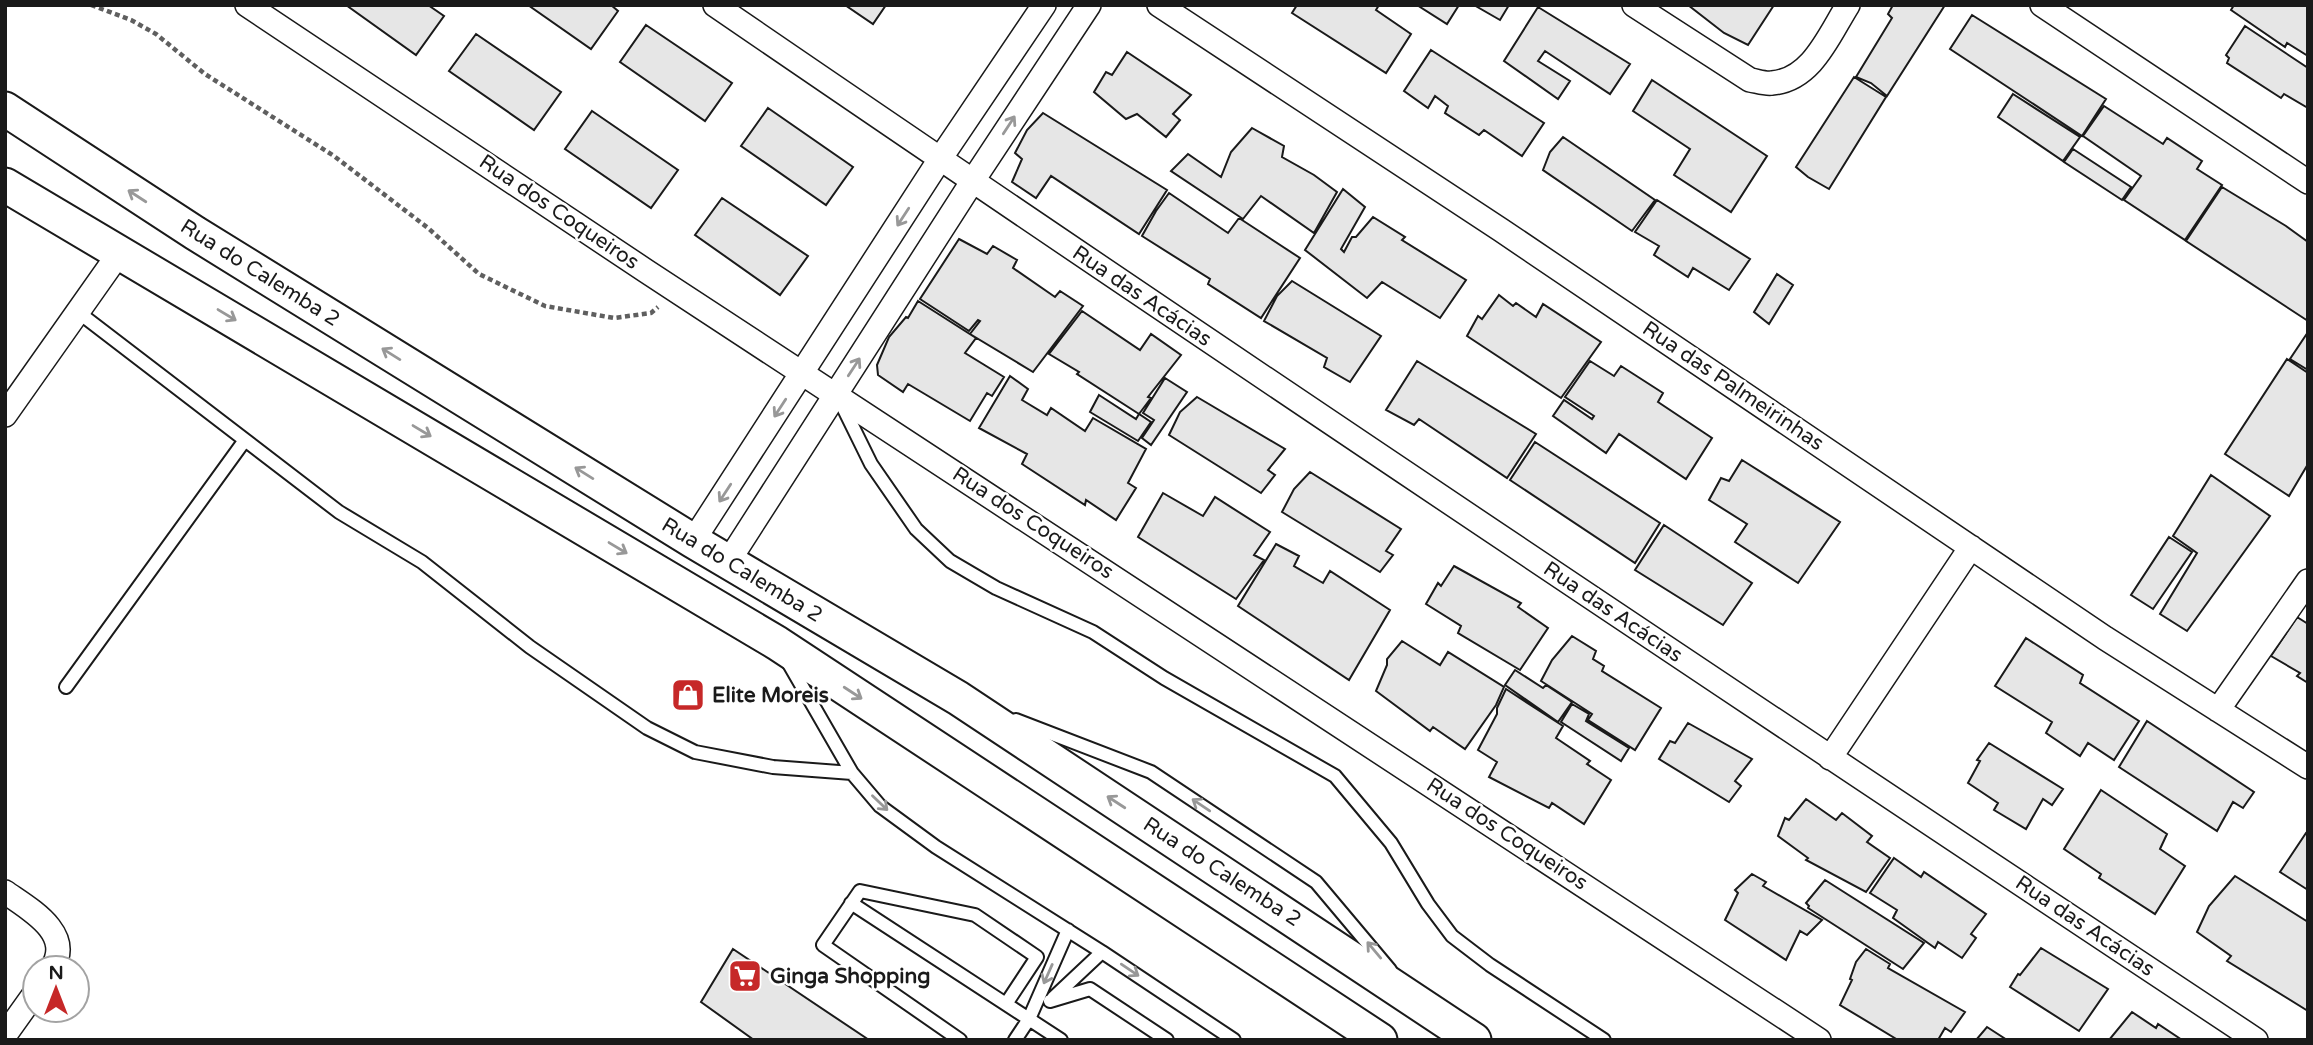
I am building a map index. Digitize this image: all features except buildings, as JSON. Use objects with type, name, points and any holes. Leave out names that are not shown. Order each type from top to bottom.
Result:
[{"type":"main road","name":"Rua do Calemba 2","points":[[5,109],[195,233],[693,541],[958,698],[1474,1040]]},
{"type":"main road","points":[[5,185],[778,643],[1372,1036]]},
{"type":"street","name":"Rua dos Coqueiros","points":[[247,5],[1819,1040]]},
{"type":"street","name":"Rua das Acácias","points":[[715,5],[972,182],[1830,758],[2256,1040]]},
{"type":"street","points":[[693,541],[940,159],[1044,5]]},
{"type":"street","points":[[728,562],[1089,5]]},
{"type":"street","name":"Rua das Palmeirinhas","points":[[1159,5],[1501,230],[2161,674],[2308,767]]},
{"type":"street","points":[[1634,5],[1750,80],[1772,83],[1791,78],[1806,70],[1848,5]]},
{"type":"street","points":[[2042,5],[2308,182]]},
{"type":"street","points":[[5,415],[120,252]]},
{"type":"street","points":[[1830,758],[1972,547]]},
{"type":"street","points":[[2218,710],[2308,581]]},
{"type":"street","points":[[5,892],[48,924],[54,935],[57,954]]},
{"type":"street","points":[[5,1035],[21,1013]]},
{"type":"lane","points":[[78,312],[339,512],[422,562],[530,647],[647,728],[695,752],[773,766],[852,774]]},
{"type":"lane","points":[[836,394],[886,486],[916,529],[950,561],[996,588],[1093,632],[1164,678],[1335,776],[1391,843],[1428,904],[1452,936],[1490,965],[1604,1040]]},
{"type":"lane","points":[[66,687],[245,440]]},
{"type":"lane","points":[[778,643],[852,774],[880,806],[936,847],[1102,952],[1234,1040]]},
{"type":"lane","points":[[958,698],[1151,772],[1316,882],[1418,1002]]},
{"type":"lane","points":[[960,1040],[823,945],[860,891],[975,915],[1037,957],[1006,1004]]},
{"type":"lane","points":[[851,903],[1061,1040]]},
{"type":"lane","points":[[1015,1040],[1029,1019],[1068,930]]},
{"type":"lane","points":[[1029,1019],[1102,952]]},
{"type":"lane","points":[[1050,1001],[1090,989],[1167,1040]]},
{"type":"path","points":[[91,5],[131,20],[156,34],[205,74],[334,156],[428,228],[479,274],[545,306],[614,318],[651,313],[677,290]]},
{"type":"place","name":"Elite Moreis","points":[[688,695]]},
{"type":"place","name":"Ginga Shopping","points":[[745,976]]}]
